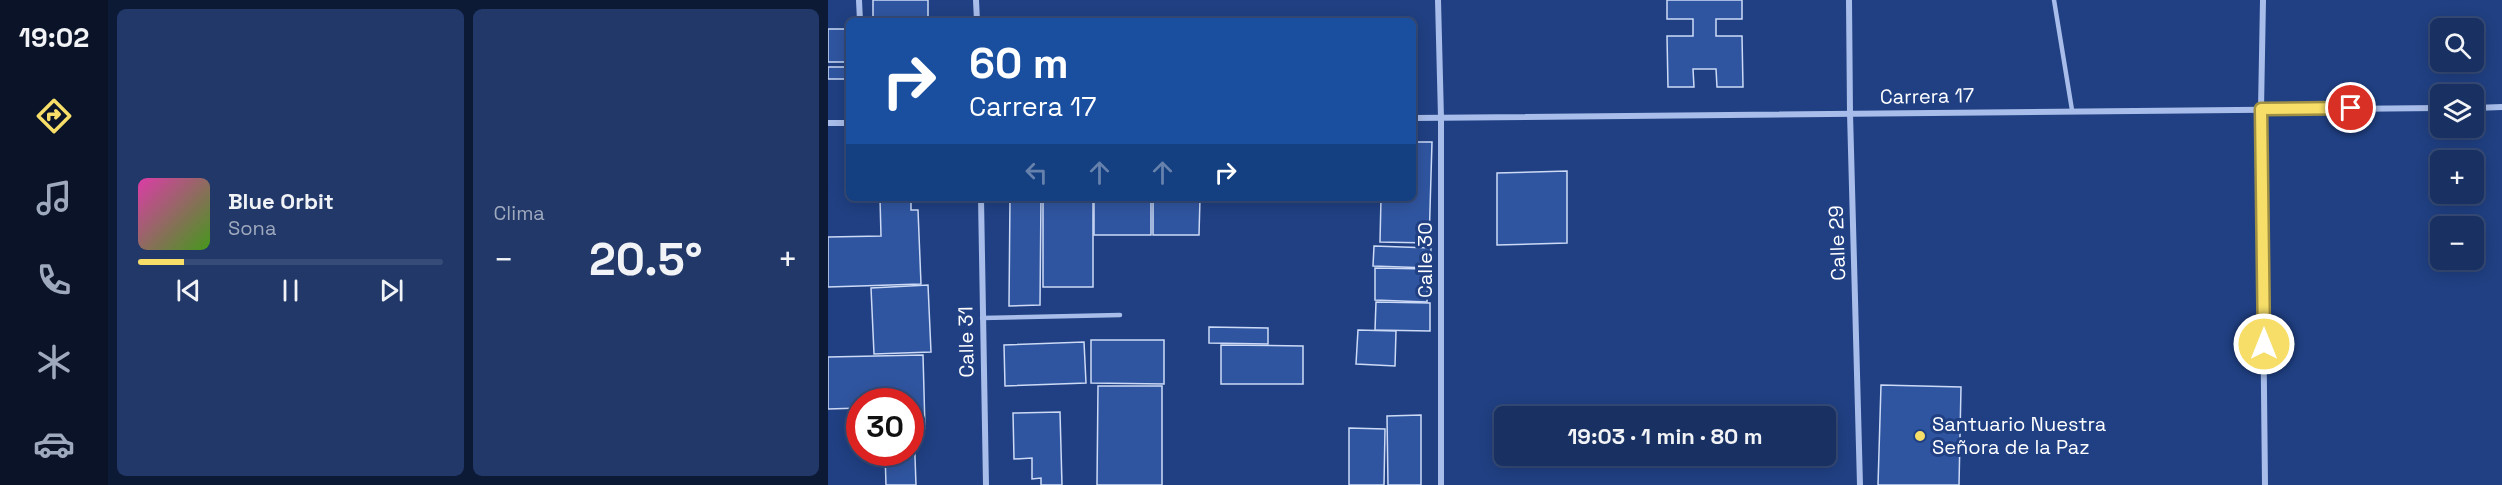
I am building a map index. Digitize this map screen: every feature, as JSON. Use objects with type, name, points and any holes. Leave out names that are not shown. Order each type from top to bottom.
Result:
[{"type":"street","points":[[859,0],[860,18]]},
{"type":"street","points":[[976,0],[977,18]]},
{"type":"street","name":"Calle 30","points":[[1438,0],[1441,118],[1441,485]]},
{"type":"street","name":"Calle 29","points":[[1849,0],[1860,485]]},
{"type":"street","points":[[2263,0],[2261,109],[2265,485]]},
{"type":"street","points":[[2484,108],[2502,107]]},
{"type":"street","name":"Carrera 17","points":[[1416,118],[2430,108]]},
{"type":"street","points":[[828,123],[846,123]]},
{"type":"street","name":"Calle 31","points":[[981,201],[986,485]]},
{"type":"lane","points":[[2054,0],[2072,110]]},
{"type":"lane","points":[[982,318],[1120,315]]},
{"type":"building","points":[[873,0],[928,0],[928,18],[873,18]]},
{"type":"building","points":[[1667,0],[1742,0],[1742,19],[1716,19],[1716,36],[1742,36],[1743,87],[1717,87],[1716,69],[1693,69],[1694,87],[1668,87],[1667,36],[1693,36],[1693,19],[1667,19]]},
{"type":"building","points":[[828,29],[846,29],[846,62],[828,62]]},
{"type":"building","points":[[828,67],[846,67],[846,79],[828,79]]},
{"type":"building","points":[[1416,142],[1432,142],[1429,243],[1380,242],[1381,201],[1416,201]]},
{"type":"building","points":[[1567,171],[1567,243],[1497,245],[1497,173]]},
{"type":"building","points":[[880,201],[911,201],[911,210],[918,210],[921,284],[828,287],[828,237],[881,236]]},
{"type":"building","points":[[1010,201],[1041,201],[1040,305],[1009,306]]},
{"type":"building","points":[[1043,201],[1093,201],[1093,287],[1043,287]]},
{"type":"building","points":[[1094,201],[1151,201],[1151,235],[1094,235]]},
{"type":"building","points":[[1153,201],[1200,201],[1199,235],[1153,235]]},
{"type":"building","points":[[1374,246],[1431,248],[1430,268],[1373,266]]},
{"type":"building","points":[[1375,268],[1428,269],[1427,302],[1375,300]]},
{"type":"building","points":[[928,285],[931,352],[874,354],[871,288]]},
{"type":"building","points":[[1376,302],[1430,303],[1430,331],[1375,330]]},
{"type":"building","points":[[1209,327],[1268,328],[1268,344],[1209,343]]},
{"type":"building","points":[[1358,330],[1396,331],[1395,366],[1356,364]]},
{"type":"building","points":[[1091,340],[1164,340],[1164,384],[1091,383]]},
{"type":"building","points":[[1084,342],[1086,383],[1005,386],[1004,345]]},
{"type":"building","points":[[1221,345],[1303,346],[1303,384],[1221,384]]},
{"type":"building","points":[[923,355],[924,388],[846,388],[846,408],[828,409],[828,357]]},
{"type":"building","name":"Santuario Nuestra Señora de la Paz","points":[[1881,385],[1961,387],[1959,485],[1878,485]]},
{"type":"building","points":[[1098,386],[1162,386],[1162,485],[1097,485]]},
{"type":"building","points":[[1060,412],[1062,485],[1041,485],[1041,478],[1032,479],[1032,458],[1014,459],[1013,413]]},
{"type":"building","points":[[1421,415],[1421,485],[1388,485],[1387,416]]},
{"type":"building","points":[[1349,428],[1385,429],[1384,485],[1349,485]]},
{"type":"building","points":[[885,466],[915,466],[916,485],[886,485]]},
{"type":"place","name":"Santuario Nuestra Señora de la Paz","points":[[1920,436]]},
{"type":"route","points":[[2264,344],[2261,109],[2351,108]]}]
